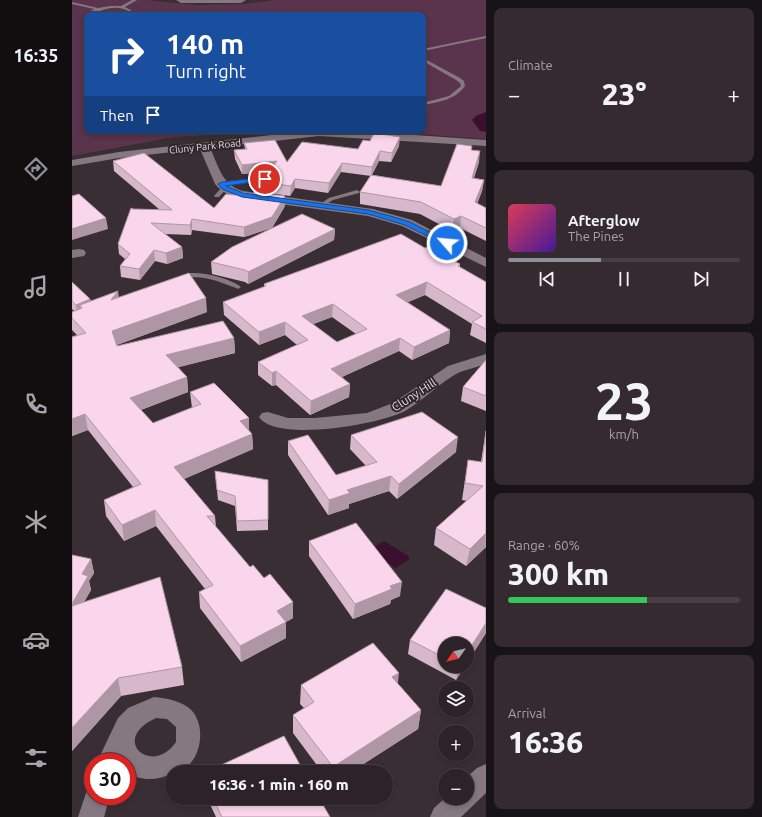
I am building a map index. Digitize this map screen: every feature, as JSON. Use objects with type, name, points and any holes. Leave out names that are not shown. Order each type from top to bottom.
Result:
[{"type":"street","points":[[181,0],[241,0]]},
{"type":"street","name":"Cluny Park Road","points":[[72,164],[119,155],[204,147],[311,134]]},
{"type":"street","name":"Cluny Park Road","points":[[367,134],[486,143]]},
{"type":"street","points":[[204,147],[221,189],[242,195],[368,212],[407,223],[486,263]]},
{"type":"street","name":"Cluny Hill","points":[[268,417],[286,424],[315,424],[367,418],[399,407],[454,369],[486,359]]},
{"type":"street","points":[[113,753],[126,725],[133,716],[143,710],[154,707],[168,708],[179,713],[187,723],[190,735],[186,749],[174,761],[162,767],[136,772]]},
{"type":"street","points":[[122,735],[122,748],[128,758],[137,765],[151,769]]},
{"type":"street","points":[[474,787],[486,776]]},
{"type":"street","points":[[442,817],[455,805]]},
{"type":"lane","points":[[120,8],[135,0]]},
{"type":"lane","points":[[72,3],[97,9],[120,8],[132,12]]},
{"type":"lane","points":[[90,12],[97,9]]},
{"type":"lane","points":[[426,49],[486,37]]},
{"type":"lane","points":[[426,61],[458,79],[464,86],[458,93],[448,98],[426,103]]},
{"type":"lane","points":[[221,189],[265,179]]},
{"type":"lane","points":[[320,206],[331,199],[357,192]]},
{"type":"lane","points":[[172,280],[190,274],[203,274],[238,287]]},
{"type":"shaded area","points":[[72,0],[146,0],[197,5],[245,4],[274,0],[486,0],[486,139],[418,134],[426,134],[426,12],[84,12],[84,134],[233,134],[174,137],[72,156]]},
{"type":"shaded area","points":[[486,112],[486,132],[480,131],[472,120],[476,116]]},
{"type":"shaded area","points":[[384,541],[407,555],[409,560],[395,568],[374,554],[372,548]]},
{"type":"building","points":[[374,134],[400,137],[392,153],[380,151],[372,167],[342,163],[329,183],[295,179],[291,186],[261,182],[277,161],[242,165],[234,150],[247,149],[244,143],[275,140],[287,162],[302,142],[358,149],[363,140],[370,141]]},
{"type":"building","points":[[457,144],[472,146],[471,150],[480,151],[472,178],[484,180],[475,202],[486,208],[486,228],[461,216],[454,219],[421,202],[360,192],[371,175],[441,186]]},
{"type":"building","points":[[144,153],[214,208],[226,194],[236,195],[238,192],[253,194],[254,192],[285,196],[272,217],[244,227],[192,219],[190,225],[151,223],[182,247],[166,253],[154,250],[139,269],[120,266],[130,254],[118,244],[131,208],[172,210],[113,161]]},
{"type":"building","points":[[79,194],[106,218],[72,229],[72,196]]},
{"type":"building","points":[[302,214],[335,229],[248,272],[211,262],[232,247]]},
{"type":"building","points":[[401,234],[425,248],[429,246],[460,264],[458,266],[486,282],[486,329],[472,322],[482,316],[427,282],[396,295],[450,330],[414,347],[400,338],[331,369],[350,384],[311,401],[276,371],[272,373],[258,362],[308,340],[285,322],[259,332],[223,302],[266,286],[264,284]],"holes":[[[333,304],[367,329],[337,342],[302,316]]]},
{"type":"building","points":[[189,273],[206,298],[112,331],[117,346],[223,321],[234,338],[166,355],[187,377],[130,398],[153,423],[201,404],[190,392],[214,383],[249,418],[240,421],[252,434],[174,467],[215,516],[207,516],[250,567],[253,565],[264,578],[270,574],[293,602],[277,611],[286,622],[240,646],[199,592],[213,585],[155,510],[122,525],[104,500],[141,484],[85,414],[72,419],[72,337],[86,333],[72,318],[72,312],[82,308],[80,305],[118,291],[111,300]]},
{"type":"building","points":[[72,282],[90,299],[76,305],[72,301]]},
{"type":"building","points":[[486,360],[486,396],[463,387]]},
{"type":"building","points":[[422,412],[458,437],[399,484],[391,476],[347,490],[350,493],[329,500],[288,441],[308,435],[336,475],[377,462],[351,435]]},
{"type":"building","points":[[486,431],[486,533],[470,549],[436,528],[483,486],[465,483],[468,460],[482,462]]},
{"type":"building","points":[[215,471],[268,480],[268,520],[237,521],[235,496],[217,490]]},
{"type":"building","points":[[356,523],[402,582],[390,586],[392,589],[355,604],[309,541]]},
{"type":"building","points":[[72,555],[91,559],[82,574],[88,576],[72,604]]},
{"type":"building","points":[[160,577],[182,667],[118,678],[72,728],[72,606]]},
{"type":"building","points":[[446,589],[486,608],[486,623],[474,642],[474,637],[438,637],[438,654],[410,640]]},
{"type":"building","points":[[373,643],[399,673],[392,677],[421,710],[336,765],[331,765],[293,715],[314,702],[301,685]]},
{"type":"building","points":[[284,736],[300,765],[221,765]]},
{"type":"building","points":[[216,805],[323,805],[330,817],[222,817]]},
{"type":"route","points":[[265,179],[222,184],[224,188],[242,195],[368,212],[407,223],[447,243]]}]
